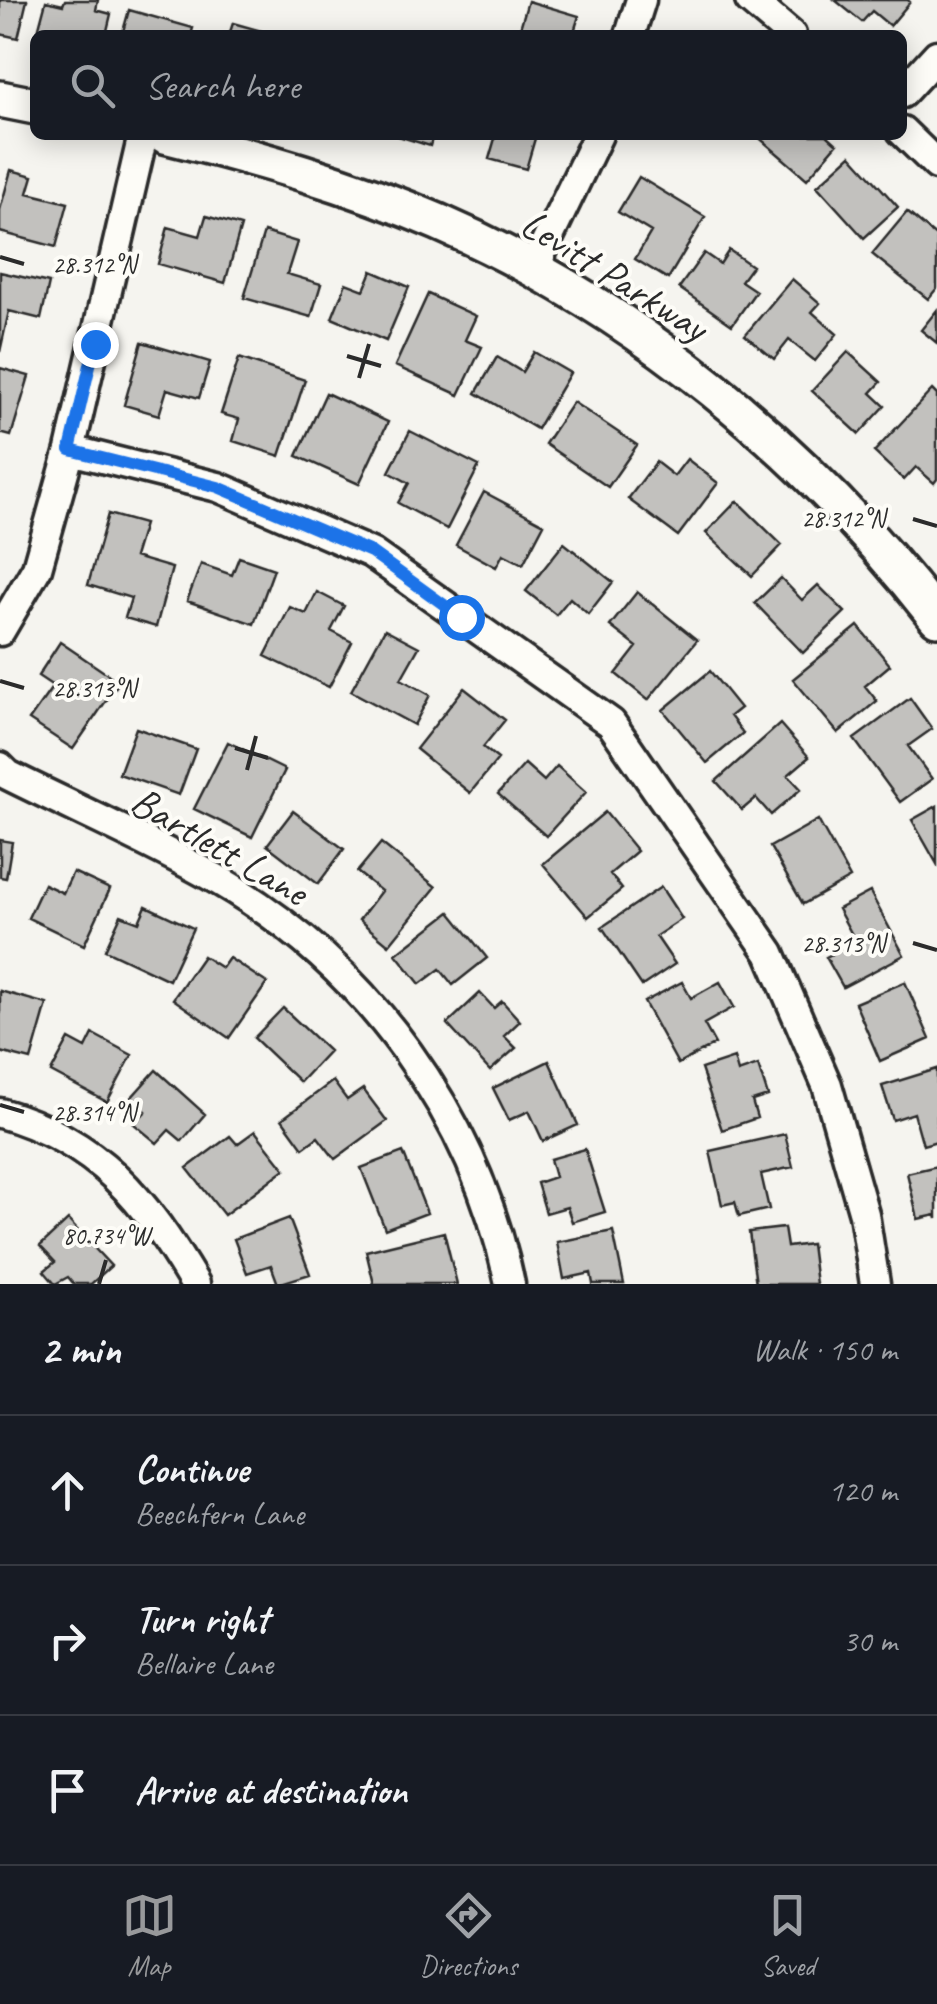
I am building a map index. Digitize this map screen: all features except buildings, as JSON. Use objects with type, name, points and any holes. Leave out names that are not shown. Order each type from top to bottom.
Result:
[{"type":"street","points":[[632,30],[641,0]]},
{"type":"street","points":[[750,0],[785,30]]},
{"type":"street","points":[[907,87],[937,55]]},
{"type":"street","points":[[0,99],[30,105]]},
{"type":"street","points":[[907,137],[937,164]]},
{"type":"street","points":[[0,632],[38,568],[70,450],[142,140]]},
{"type":"street","name":"Levitt Parkway","points":[[182,140],[333,182],[440,223],[534,270],[654,344],[785,450],[847,512],[937,618]]},
{"type":"street","points":[[534,270],[596,140]]},
{"type":"street","points":[[70,450],[218,487],[371,552],[611,724],[770,953],[827,1085],[864,1214],[875,1284]]},
{"type":"street","name":"Bartlett Lane","points":[[0,767],[8,775],[221,882],[315,948],[412,1054],[467,1145],[500,1238],[510,1284]]},
{"type":"street","points":[[0,1113],[26,1120],[97,1159],[154,1215],[195,1284]]},
{"type":"route","points":[[95,344],[70,450],[218,487],[371,552],[461,617]]}]
